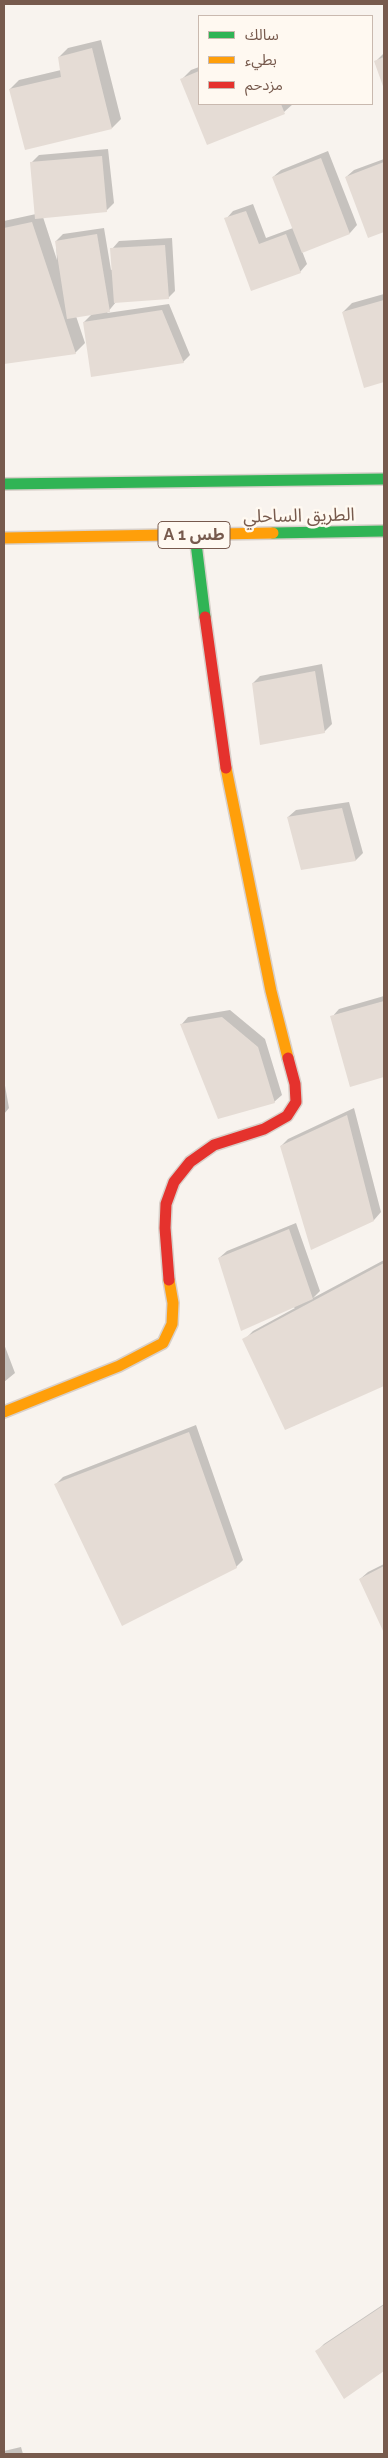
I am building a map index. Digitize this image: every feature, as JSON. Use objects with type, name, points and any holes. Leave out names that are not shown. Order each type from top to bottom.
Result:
[{"type":"main road","name":"الطريق الساحلي","points":[[4,484],[384,479]]},
{"type":"main road","name":"الطريق الساحلي","points":[[4,538],[384,531]]},
{"type":"main road","points":[[4,1412],[119,1366],[163,1343],[172,1324],[173,1303],[168,1277],[165,1228],[166,1204],[174,1182],[190,1162],[214,1145],[264,1129],[288,1116],[296,1102],[295,1084],[271,991],[221,744],[195,535]]},
{"type":"building","points":[[92,48],[112,129],[25,150],[9,89],[61,77],[58,57]]},
{"type":"building","points":[[384,57],[384,89],[374,61]]},
{"type":"building","points":[[198,71],[198,105],[281,105],[285,114],[207,145],[180,79]]},
{"type":"building","points":[[102,156],[107,212],[35,219],[30,162]]},
{"type":"building","points":[[321,158],[350,234],[302,253],[272,177]]},
{"type":"building","points":[[384,162],[384,232],[368,238],[345,177]]},
{"type":"building","points":[[246,211],[259,244],[286,234],[301,273],[251,291],[224,218]]},
{"type":"building","points":[[32,222],[76,354],[4,364],[4,228]]},
{"type":"building","points":[[97,234],[110,312],[67,319],[55,241]]},
{"type":"building","points":[[165,245],[169,299],[114,303],[110,248]]},
{"type":"building","points":[[384,300],[384,382],[364,388],[342,312]]},
{"type":"building","points":[[162,310],[184,363],[91,377],[83,322]]},
{"type":"building","points":[[315,671],[325,733],[260,745],[252,683]]},
{"type":"building","points":[[342,808],[356,861],[301,870],[287,817]]},
{"type":"building","points":[[384,1001],[384,1077],[350,1087],[330,1016]]},
{"type":"building","points":[[222,1017],[258,1047],[275,1103],[218,1119],[180,1024]]},
{"type":"building","points":[[347,1115],[374,1221],[311,1250],[280,1146]]},
{"type":"building","points":[[289,1229],[313,1299],[241,1331],[218,1258]]},
{"type":"building","points":[[384,1263],[384,1386],[285,1430],[242,1339]]},
{"type":"building","points":[[189,1432],[237,1568],[122,1626],[54,1484]]},
{"type":"building","points":[[384,1566],[384,1633],[359,1579]]},
{"type":"building","points":[[384,2305],[384,2371],[344,2399],[315,2351]]},
{"type":"traffic: fast","points":[[4,484],[384,479]]},
{"type":"traffic: fast","points":[[273,533],[384,531]]},
{"type":"traffic: fast","points":[[195,535],[205,617]]},
{"type":"traffic: slow","points":[[4,538],[273,533]]},
{"type":"traffic: slow","points":[[226,768],[271,991],[288,1058]]},
{"type":"traffic: slow","points":[[4,1412],[119,1366],[163,1343],[172,1324],[173,1303],[169,1280]]},
{"type":"traffic: jam","points":[[205,617],[226,768]]},
{"type":"traffic: jam","points":[[169,1280],[165,1228],[166,1204],[174,1182],[190,1162],[214,1145],[264,1129],[287,1116],[296,1102],[295,1084],[288,1058]]}]
